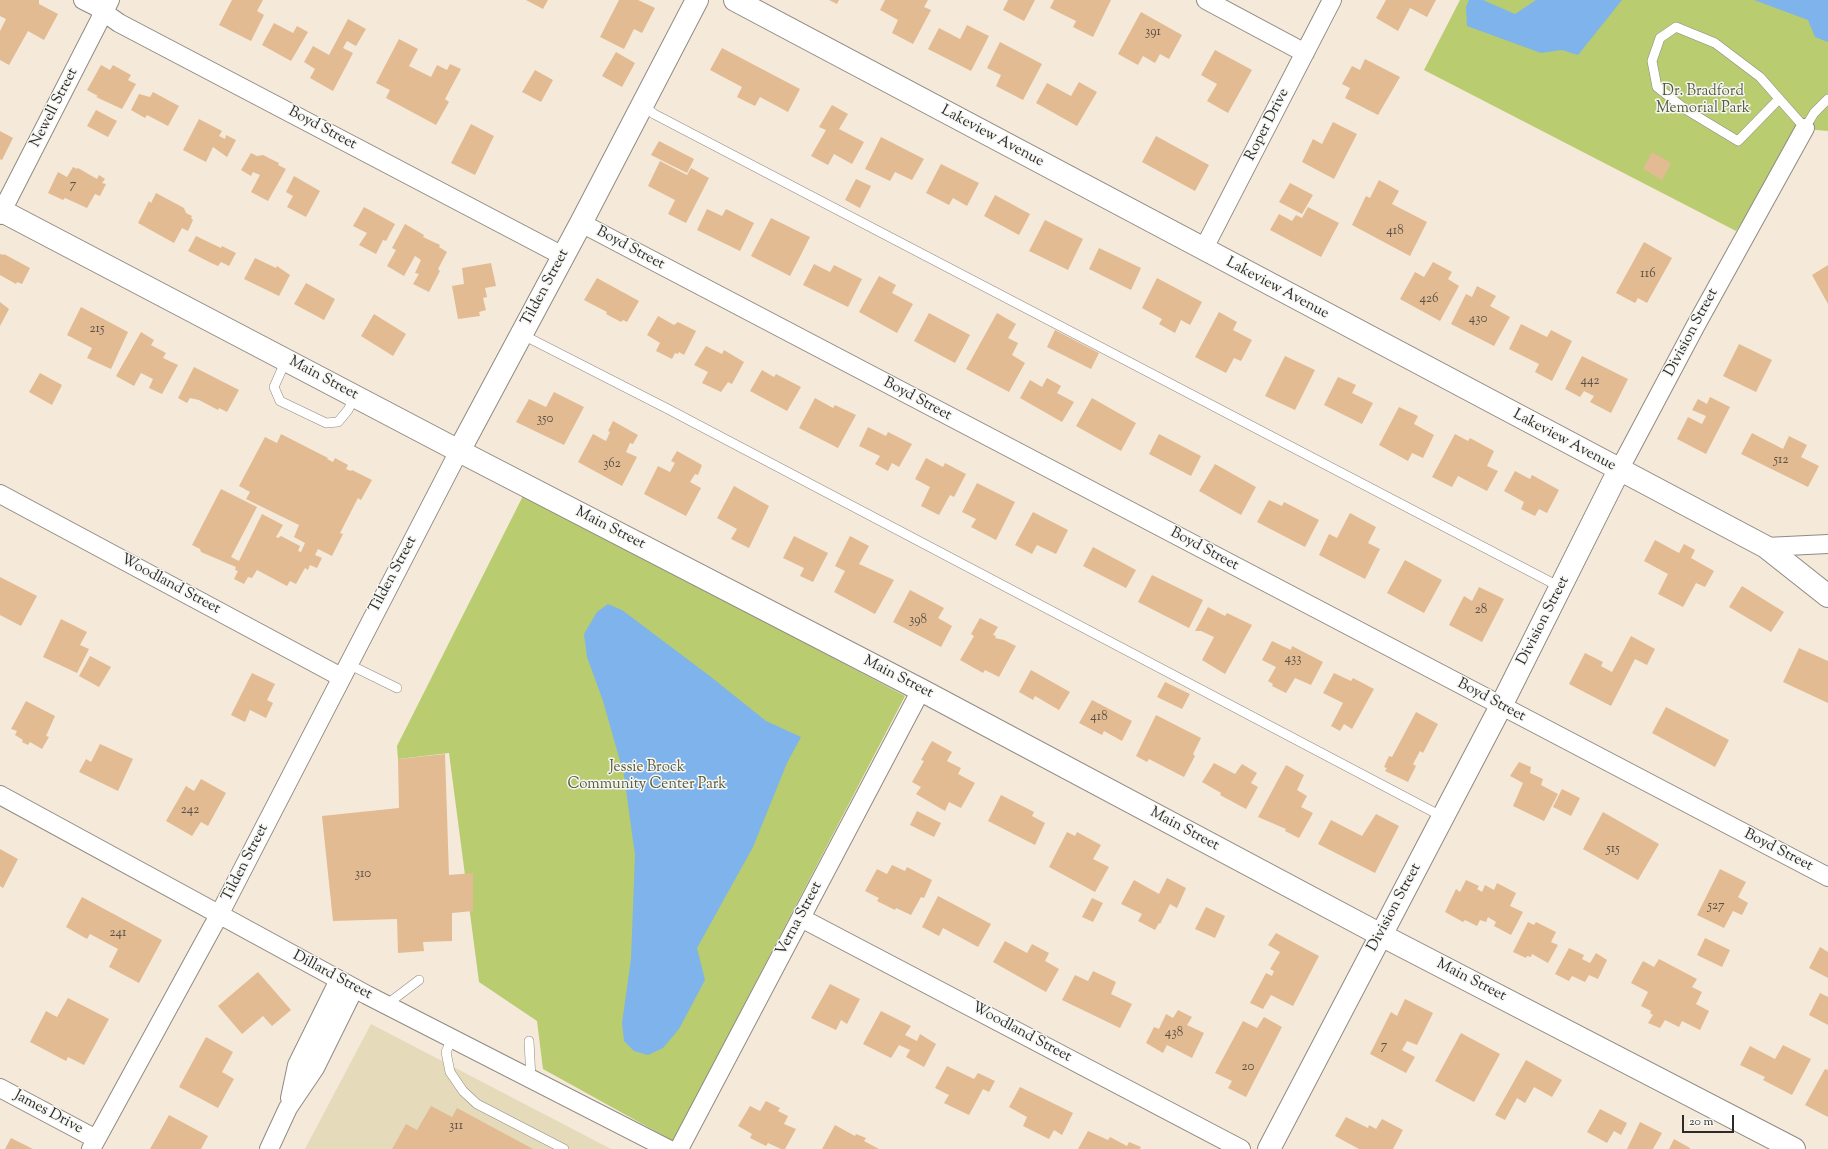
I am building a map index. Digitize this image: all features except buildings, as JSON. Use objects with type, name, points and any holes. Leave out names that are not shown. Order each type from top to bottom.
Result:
[{"type":"street","name":"Boyd Street","points":[[83,0],[107,6],[118,23],[563,256]]},
{"type":"street","name":"Tilden Street","points":[[93,1144],[219,915],[344,670],[643,106],[697,0]]},
{"type":"street","name":"Lakeview Avenue","points":[[735,0],[1203,250],[1766,547],[1828,596]]},
{"type":"street","points":[[1206,0],[1305,53]]},
{"type":"street","name":"Roper Drive","points":[[1203,250],[1332,0]]},
{"type":"street","name":"Newell Street","points":[[1,212],[107,6]]},
{"type":"street","name":"Division Street","points":[[1269,1149],[1501,706],[1619,470],[1696,325],[1805,128]]},
{"type":"street","name":"Main Street","points":[[1,212],[921,690],[1381,934],[1794,1149]]},
{"type":"street","name":"Boyd Street","points":[[581,223],[1828,876]]},
{"type":"street","name":"Woodland Street","points":[[0,494],[344,670]]},
{"type":"street","points":[[1766,547],[1828,544]]},
{"type":"street","name":"Verna Street","points":[[670,1149],[801,918],[921,690]]},
{"type":"street","name":"Dillard Street","points":[[0,795],[347,985],[670,1149]]},
{"type":"street","name":"Woodland Street","points":[[801,918],[1241,1149]]},
{"type":"street","points":[[269,1149],[288,1108],[297,1066],[347,985]]},
{"type":"street","name":"James Drive","points":[[0,1088],[93,1144]]},
{"type":"lane","points":[[1779,99],[1738,141],[1685,109],[1657,87],[1652,61],[1660,38],[1676,27],[1715,43],[1760,77],[1805,128]]},
{"type":"lane","name":"Division Street","points":[[1805,128],[1814,113],[1828,99]]},
{"type":"lane","points":[[643,106],[654,114],[1560,587]]},
{"type":"lane","points":[[521,334],[688,419],[1443,817]]},
{"type":"lane","points":[[286,360],[274,387],[280,401],[326,423],[338,422],[348,410],[355,396]]},
{"type":"lane","points":[[344,670],[397,688]]},
{"type":"lane","points":[[386,1005],[419,980]]},
{"type":"lane","points":[[452,1039],[446,1052],[450,1072],[463,1092],[476,1104],[564,1149]]},
{"type":"lane","points":[[529,1041],[531,1079]]},
{"type":"shaded area","points":[[371,1024],[611,1149],[305,1149]]},
{"type":"green space","name":"Dr. Bradford Memorial Park","points":[[1460,0],[1828,0],[1828,131],[1805,129],[1736,231],[1424,70]]},
{"type":"green space","name":"Jessie Brock Community Center Park","points":[[524,494],[905,696],[673,1141],[543,1069],[537,1021],[479,982],[449,753],[398,759],[397,746]]},
{"type":"water","points":[[1469,0],[1483,0],[1515,14],[1536,0],[1622,0],[1578,55],[1562,50],[1541,53],[1467,26],[1466,7]]},
{"type":"water","points":[[1754,0],[1828,0],[1828,42],[1815,37],[1808,20]]},
{"type":"water","points":[[608,604],[622,610],[711,677],[766,721],[801,737],[787,763],[753,847],[697,948],[705,980],[679,1029],[663,1048],[648,1055],[634,1051],[624,1041],[622,1023],[631,959],[635,855],[624,775],[603,701],[587,657],[584,634],[597,612]]}]
